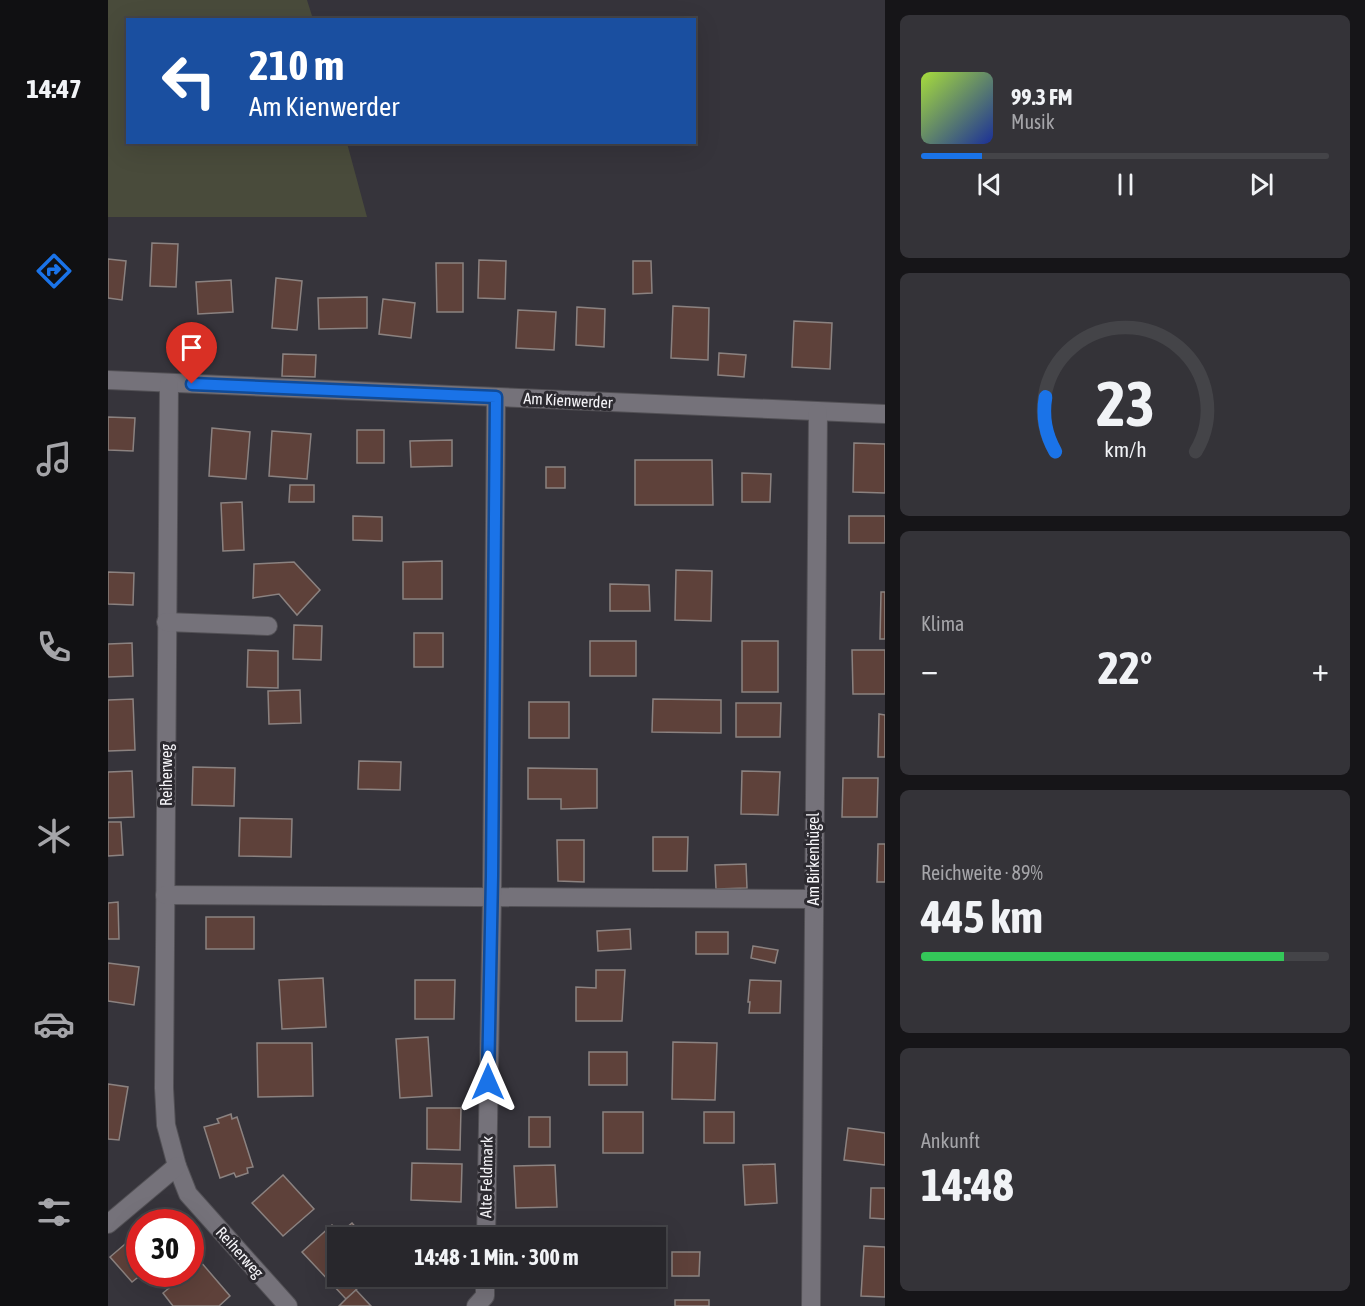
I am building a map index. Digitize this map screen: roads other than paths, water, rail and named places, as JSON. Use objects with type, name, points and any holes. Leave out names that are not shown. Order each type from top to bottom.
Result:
[{"type":"street","name":"Am Kienwerder","points":[[108,380],[885,414]]},
{"type":"street","name":"Reiherweg","points":[[169,383],[164,1088],[166,1125],[177,1166],[188,1194],[288,1306]]},
{"type":"street","name":"Alte Feldmark","points":[[486,1227],[492,896],[496,397]]},
{"type":"street","name":"Am Birkenhügel","points":[[811,1306],[804,899],[818,412]]},
{"type":"street","points":[[166,622],[268,626]]},
{"type":"street","points":[[165,895],[804,899]]},
{"type":"street","points":[[108,1224],[177,1166]]},
{"type":"street","points":[[476,1306],[485,1296],[485,1287]]}]
